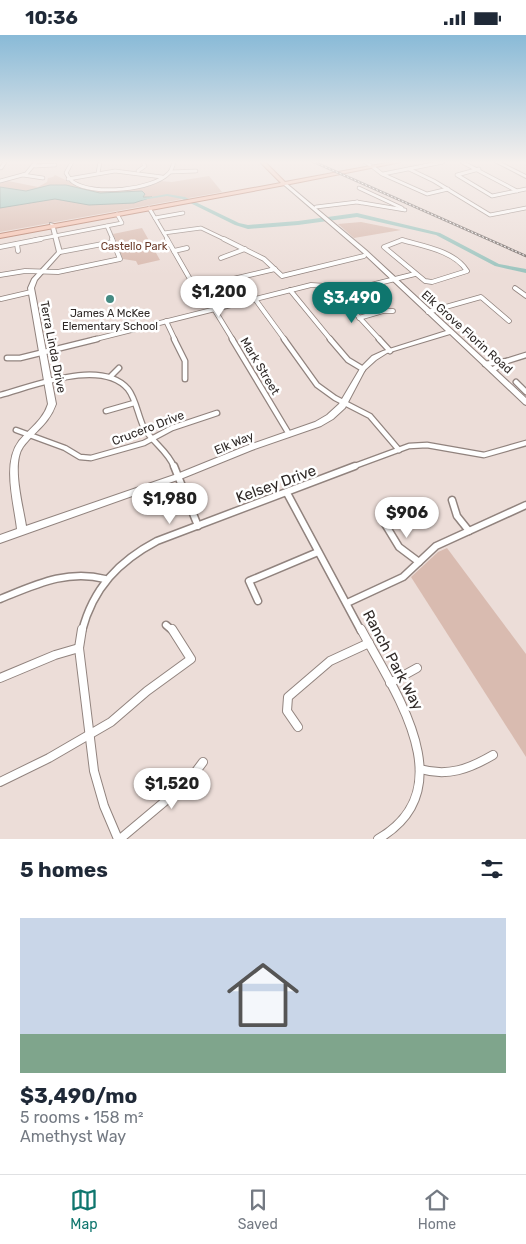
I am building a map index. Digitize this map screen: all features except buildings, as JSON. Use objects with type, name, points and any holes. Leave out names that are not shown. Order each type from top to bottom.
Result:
[{"type":"main road","points":[[0,235],[188,200]]},
{"type":"main road","points":[[53,225],[173,202]]},
{"type":"street","name":"Elk Grove Florin Road","points":[[304,200],[384,269],[393,280]]},
{"type":"street","name":"Elk Grove Florin Road","points":[[307,200],[322,215]]},
{"type":"street","points":[[308,204],[317,208],[366,200]]},
{"type":"street","points":[[360,202],[405,210],[383,200]]},
{"type":"street","points":[[465,200],[490,215],[526,207]]},
{"type":"street","points":[[460,205],[470,203]]},
{"type":"street","points":[[148,208],[194,286],[199,287],[274,269]]},
{"type":"street","points":[[155,218],[183,213]]},
{"type":"street","points":[[0,247],[122,223],[117,214]]},
{"type":"street","points":[[53,225],[60,252],[113,242]]},
{"type":"street","points":[[0,275],[25,271],[62,271],[120,259],[107,226]]},
{"type":"street","points":[[164,233],[198,227],[264,259],[280,275],[285,276],[364,256]]},
{"type":"street","points":[[402,240],[443,254],[468,269],[465,273],[430,282],[423,280],[415,274],[385,249],[385,245],[402,240]]},
{"type":"street","points":[[17,244],[18,251]]},
{"type":"street","points":[[174,251],[187,248]]},
{"type":"street","points":[[221,258],[245,249]]},
{"type":"street","name":"Elk Grove Florin Road","points":[[360,249],[364,256],[393,280],[526,402]]},
{"type":"street","name":"Terra Linda Drive","points":[[22,531],[14,461],[18,448],[45,420],[52,401],[41,352],[32,292],[33,282],[60,252]]},
{"type":"street","points":[[7,358],[41,352],[319,284],[342,288],[359,288],[415,274]]},
{"type":"street","points":[[342,288],[344,301],[390,351]]},
{"type":"street","points":[[515,288],[526,296]]},
{"type":"street","points":[[290,290],[348,360],[363,369]]},
{"type":"street","points":[[1,299],[32,292]]},
{"type":"street","points":[[428,312],[481,297],[509,321]]},
{"type":"street","points":[[255,299],[317,385],[327,393],[370,416],[399,450]]},
{"type":"street","name":"Mark Street","points":[[214,309],[289,434]]},
{"type":"street","points":[[359,318],[379,312],[393,311]]},
{"type":"street","points":[[166,321],[185,361],[185,379]]},
{"type":"street","name":"Elk Way","points":[[0,539],[180,476],[248,448],[326,420],[345,402],[363,369],[374,358],[450,332]]},
{"type":"street","points":[[485,364],[507,361],[526,355]]},
{"type":"street","points":[[492,370],[507,361]]},
{"type":"street","points":[[111,376],[119,368]]},
{"type":"street","points":[[0,395],[82,374],[111,376],[127,387],[141,422],[168,453],[180,476],[198,526]]},
{"type":"street","points":[[516,382],[526,392]]},
{"type":"street","points":[[106,411],[134,403]]},
{"type":"street","name":"Crucero Drive","points":[[16,431],[85,458],[96,457],[154,439],[172,428],[217,413]]},
{"type":"street","name":"Kelsey Drive","points":[[119,839],[97,782],[89,735],[79,648],[85,615],[92,599],[115,568],[138,551],[198,526],[414,445],[429,445],[472,455],[489,455],[526,443]]},
{"type":"street","name":"Ranch Park Way","points":[[287,493],[369,643],[415,733],[420,769],[418,790],[410,809],[399,825],[378,839]]},
{"type":"street","points":[[452,500],[457,516],[469,531]]},
{"type":"street","points":[[347,603],[397,580],[436,546],[526,505]]},
{"type":"street","points":[[385,524],[400,547],[419,561]]},
{"type":"street","points":[[258,601],[249,581],[318,552]]},
{"type":"street","points":[[0,599],[70,574],[91,575],[105,579]]},
{"type":"street","points":[[0,782],[111,722],[147,691],[191,659],[176,632],[166,625]]},
{"type":"street","points":[[298,727],[287,711],[288,697],[330,661],[369,643]]},
{"type":"street","points":[[0,678],[55,655],[79,648]]},
{"type":"street","points":[[390,683],[416,668]]},
{"type":"street","points":[[420,769],[439,774],[457,773],[473,767],[493,755]]},
{"type":"street","points":[[119,839],[188,782],[203,762]]},
{"type":"green space","points":[[0,200],[180,200],[0,232]]},
{"type":"green space","points":[[361,222],[401,230],[354,238],[338,224]]},
{"type":"green space","name":"Castello Park","points":[[142,228],[160,260],[138,265],[136,261],[123,259],[113,234]]},
{"type":"green space","points":[[447,548],[526,654],[526,757],[411,577],[438,552]]},
{"type":"water","points":[[0,200],[52,200],[0,208]]},
{"type":"water","points":[[58,200],[144,200],[134,203],[89,205]]},
{"type":"waterway","points":[[186,200],[237,224],[248,227],[357,215],[438,234],[497,265],[526,271]]},
{"type":"railway","points":[[399,200],[526,256]]},
{"type":"place","name":"James A McKee Elementary School","points":[[110,299]]}]
